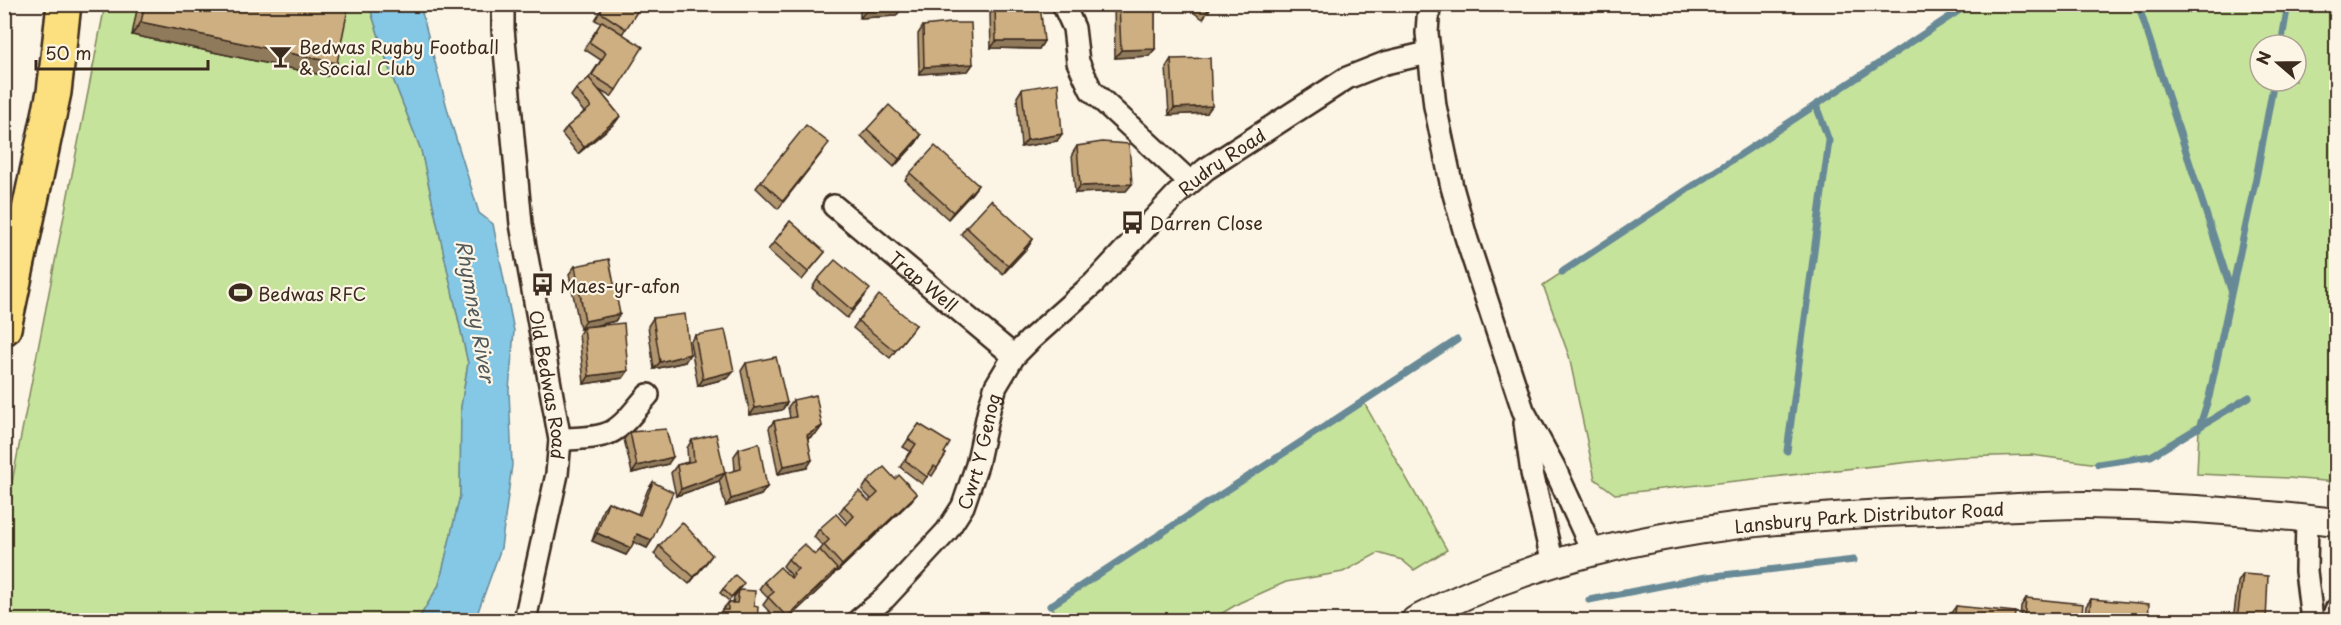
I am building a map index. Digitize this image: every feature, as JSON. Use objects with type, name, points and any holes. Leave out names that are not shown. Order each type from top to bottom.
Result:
[{"type":"main road","points":[[4,327],[54,92],[64,4]]},
{"type":"main road","points":[[54,92],[82,4]]},
{"type":"street","name":"Old Bedwas Road","points":[[503,4],[504,41],[521,224],[560,440],[558,474],[525,621]]},
{"type":"street","points":[[1064,4],[1074,28],[1078,62],[1091,90],[1190,182]]},
{"type":"street","points":[[1429,4],[1428,53],[1435,106],[1452,187],[1466,237],[1523,410],[1532,473],[1552,564]]},
{"type":"street","name":"Rudry Road","points":[[1014,356],[1094,284],[1190,182],[1224,156],[1347,78],[1385,63],[1428,53]]},
{"type":"street","name":"Trap Well","points":[[834,206],[1014,356]]},
{"type":"street","name":"Cwrt Y Genog","points":[[860,621],[936,544],[963,506],[977,465],[996,386],[1014,356]]},
{"type":"street","points":[[560,440],[611,432],[622,424],[648,395]]},
{"type":"street","points":[[1523,410],[1554,467],[1593,552]]},
{"type":"street","name":"Lansbury Park Distributor Road","points":[[1415,621],[1492,585],[1552,564],[1593,552],[1683,532],[1866,513],[2087,505],[2261,513],[2337,522]]},
{"type":"street","points":[[2307,518],[2306,571],[2312,621]]},
{"type":"street","points":[[2332,621],[2337,610]]},
{"type":"green space","name":"Bedwas RFC","points":[[105,5],[369,5],[390,71],[421,150],[468,363],[461,407],[460,496],[439,585],[418,620],[5,620],[5,518]]},
{"type":"green space","points":[[1969,5],[2336,5],[2336,482],[2197,474],[2199,428],[2151,456],[2098,464],[2031,455],[1957,457],[1615,494],[1595,479],[1569,356],[1543,285]]},
{"type":"green space","points":[[1363,401],[1447,550],[1414,570],[1402,560],[1378,553],[1343,572],[1286,582],[1239,603],[1211,620],[1064,620],[1050,606]]},
{"type":"water","name":"Rhymney River","points":[[369,5],[420,5],[450,119],[479,213],[493,224],[514,331],[509,390],[512,465],[501,548],[475,620],[418,620],[439,585],[460,496],[461,407],[468,363],[421,150],[390,71]]},
{"type":"building","name":"Bedwas Rugby Football & Social Club","points":[[145,4],[329,4],[348,9],[337,63],[141,22]]},
{"type":"building","points":[[605,4],[642,4],[626,29],[600,12]]},
{"type":"building","points":[[866,4],[902,4],[902,8],[866,11]]},
{"type":"building","points":[[1040,4],[1044,41],[996,41],[995,7]]},
{"type":"building","points":[[1119,4],[1155,4],[1155,49],[1121,50]]},
{"type":"building","points":[[1198,4],[1212,4],[1209,11]]},
{"type":"building","points":[[602,21],[643,47],[616,90],[592,75],[606,53],[589,42]]},
{"type":"building","points":[[971,23],[973,64],[924,67],[923,26]]},
{"type":"building","points":[[1210,58],[1212,106],[1174,108],[1171,59]]},
{"type":"building","points":[[589,78],[620,116],[584,147],[567,127],[591,107],[576,89]]},
{"type":"building","points":[[1058,83],[1062,134],[1027,140],[1022,89]]},
{"type":"building","points":[[889,105],[921,135],[899,159],[867,129]]},
{"type":"building","points":[[806,125],[829,143],[783,201],[761,181]]},
{"type":"building","points":[[1102,142],[1129,144],[1132,184],[1080,186],[1077,146]]},
{"type":"building","points":[[935,146],[978,185],[953,212],[910,173]]},
{"type":"building","points":[[991,200],[1033,239],[1008,266],[966,227]]},
{"type":"building","points":[[790,221],[825,252],[808,272],[774,242]]},
{"type":"building","points":[[609,259],[620,314],[585,321],[575,266]]},
{"type":"building","points":[[835,260],[870,289],[852,310],[817,280]]},
{"type":"building","points":[[879,295],[916,325],[895,351],[858,321]]},
{"type":"building","points":[[685,314],[690,354],[660,362],[653,318]]},
{"type":"building","points":[[624,323],[628,371],[589,376],[584,327]]},
{"type":"building","points":[[725,330],[734,371],[703,379],[695,335]]},
{"type":"building","points":[[776,357],[787,403],[755,408],[746,363]]},
{"type":"building","points":[[816,395],[822,426],[807,435],[812,460],[784,466],[774,421],[796,417],[793,400]]},
{"type":"building","points":[[919,424],[950,443],[937,468],[934,466],[927,477],[905,460],[916,444],[908,439]]},
{"type":"building","points":[[666,429],[673,457],[637,466],[630,432]]},
{"type":"building","points":[[716,434],[725,473],[681,489],[677,465],[694,461],[692,440]]},
{"type":"building","points":[[759,443],[767,487],[731,499],[725,473],[741,469],[739,449]]},
{"type":"building","points":[[884,467],[895,479],[899,475],[917,494],[842,565],[824,545],[829,540],[819,529],[836,514],[846,525],[854,516],[844,506],[859,491],[869,501],[874,497],[878,493],[867,482]]},
{"type":"building","points":[[653,482],[673,492],[652,540],[637,534],[631,548],[597,533],[608,502],[640,515]]},
{"type":"building","points":[[682,522],[712,555],[694,577],[659,546]]},
{"type":"building","points":[[804,544],[815,555],[820,550],[837,569],[787,617],[768,597],[774,592],[764,582],[780,567],[791,578],[798,569],[788,559]]},
{"type":"building","points":[[2243,574],[2268,576],[2266,621],[2237,620]]},
{"type":"building","points":[[735,575],[744,583],[731,597],[723,589]]},
{"type":"building","points":[[739,590],[755,591],[754,606],[758,607],[757,621],[721,621],[722,610],[728,610],[728,603],[737,603]]},
{"type":"building","points":[[2026,598],[2083,604],[2081,621],[2024,621]]},
{"type":"building","points":[[2091,599],[2149,604],[2148,621],[2089,621]]},
{"type":"building","points":[[1956,606],[2015,612],[2014,621],[1954,621]]},
{"type":"building","points":[[1891,617],[1924,621],[1891,621]]},
{"type":"waterway","points":[[1562,272],[1969,4]]},
{"type":"waterway","points":[[2138,4],[2231,290]]},
{"type":"waterway","points":[[2283,33],[2288,4]]},
{"type":"waterway","points":[[2199,428],[2209,397],[2272,93]]},
{"type":"waterway","points":[[1787,451],[1829,141],[1816,105]]},
{"type":"waterway","points":[[1050,606],[1457,340]]},
{"type":"waterway","points":[[2098,464],[2151,456],[2249,397]]},
{"type":"waterway","points":[[1589,600],[1706,577],[1854,560]]},
{"type":"place","name":"Bedwas Rugby Football & Social Club","points":[[281,56]]},
{"type":"place","name":"Darren Close","points":[[1132,222]]},
{"type":"place","name":"Maes-yr-afon","points":[[542,285]]},
{"type":"place","name":"Bedwas RFC","points":[[240,293]]}]
